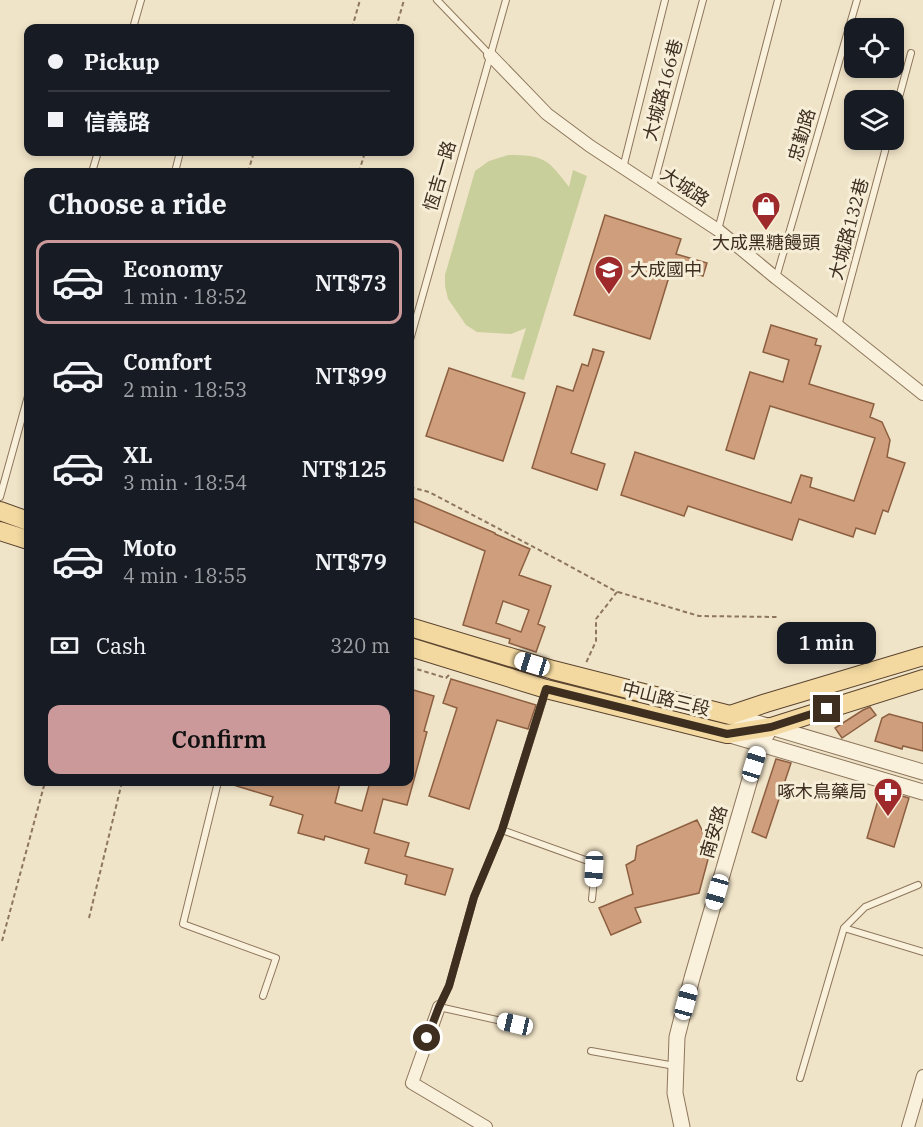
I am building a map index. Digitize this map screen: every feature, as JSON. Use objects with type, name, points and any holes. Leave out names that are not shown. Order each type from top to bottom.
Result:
[{"type":"main road","points":[[0,512],[24,520]]},
{"type":"main road","points":[[0,531],[24,539]]},
{"type":"main road","name":"中山路三段","points":[[414,628],[552,670],[730,716]]},
{"type":"main road","name":"中山路三段","points":[[414,648],[546,689],[727,734]]},
{"type":"main road","points":[[923,656],[730,716],[727,734],[771,727],[923,679]]},
{"type":"street","name":"大城路","points":[[490,55],[548,114],[590,146],[718,231],[923,394]]},
{"type":"street","name":"中山路三段","points":[[730,716],[923,772]]},
{"type":"street","name":"南安路","points":[[682,1127],[675,1093],[677,1037],[760,745],[771,727]]},
{"type":"street","name":"中山路三段","points":[[727,734],[923,792]]},
{"type":"street","points":[[439,1007],[412,1083],[486,1127]]},
{"type":"street","points":[[908,1127],[923,1076]]},
{"type":"lane","points":[[134,24],[141,0]]},
{"type":"lane","name":"大城路","points":[[437,0],[490,55]]},
{"type":"lane","name":"恆吉一路","points":[[414,325],[506,0]]},
{"type":"lane","points":[[623,168],[665,0]]},
{"type":"lane","name":"大城路166巷","points":[[653,187],[702,0]]},
{"type":"lane","points":[[718,231],[778,0]]},
{"type":"lane","name":"忠勤路","points":[[776,279],[857,0]]},
{"type":"lane","points":[[901,90],[910,53]]},
{"type":"lane","name":"大城路132巷","points":[[838,326],[885,150]]},
{"type":"lane","points":[[0,497],[24,410]]},
{"type":"lane","points":[[515,1024],[439,1007],[449,986],[474,897],[502,830],[552,670]]},
{"type":"lane","points":[[217,786],[183,924],[276,958],[263,996]]},
{"type":"lane","points":[[502,830],[588,861],[594,869],[592,899]]},
{"type":"lane","points":[[800,1078],[844,928],[865,907],[918,885]]},
{"type":"lane","points":[[844,928],[923,952]]},
{"type":"lane","points":[[591,1051],[676,1066]]},
{"type":"path","points":[[353,24],[360,0]]},
{"type":"path","points":[[397,24],[404,0]]},
{"type":"path","points":[[414,488],[429,492],[617,592],[699,616],[777,617]]},
{"type":"path","points":[[580,677],[596,641],[596,619],[617,592]]},
{"type":"path","points":[[2,941],[44,786]]},
{"type":"path","points":[[89,918],[121,786]]},
{"type":"green space","points":[[508,155],[530,156],[544,160],[556,170],[569,187],[573,170],[587,176],[524,380],[511,377],[526,328],[511,334],[477,332],[466,325],[448,299],[445,286],[445,275],[475,171],[489,161]]},
{"type":"building","points":[[605,215],[681,239],[676,254],[707,263],[703,276],[672,267],[650,339],[574,315]]},
{"type":"building","points":[[771,325],[817,339],[815,345],[821,346],[809,384],[874,404],[870,417],[882,422],[890,440],[887,457],[905,463],[888,512],[883,510],[875,534],[856,528],[853,537],[799,519],[792,540],[688,506],[684,516],[621,495],[635,452],[791,503],[801,475],[812,478],[810,487],[854,501],[875,438],[770,406],[754,459],[726,450],[750,372],[783,382],[789,360],[763,352]]},
{"type":"building","points":[[593,349],[604,352],[571,453],[605,464],[597,490],[532,468],[557,386],[573,391],[582,364],[588,366]]},
{"type":"building","points":[[449,368],[525,393],[503,461],[426,436]]},
{"type":"building","points":[[414,499],[530,549],[519,575],[551,586],[538,624],[545,627],[536,652],[509,643],[510,639],[463,625],[485,551],[414,522]],"holes":[[[503,601],[529,610],[521,632],[496,623]]]},
{"type":"building","points":[[451,679],[536,705],[528,729],[497,720],[469,809],[429,796],[457,708],[443,703]]},
{"type":"building","points":[[414,690],[434,696],[424,731],[427,732],[414,779]]},
{"type":"building","points":[[870,707],[876,715],[842,738],[835,728]]},
{"type":"building","points":[[889,714],[923,723],[923,751],[903,746],[902,749],[875,741],[882,718]]},
{"type":"building","points":[[776,759],[791,763],[766,838],[752,832]]},
{"type":"building","points":[[237,786],[339,786],[335,803],[362,811],[369,786],[412,786],[407,805],[383,799],[374,833],[409,843],[405,856],[453,869],[445,895],[405,884],[407,875],[365,863],[369,849],[325,836],[324,840],[298,833],[303,815],[270,805],[273,797]]},
{"type":"building","name":"啄木鳥藥局","points":[[881,790],[909,798],[894,847],[867,838]]},
{"type":"building","points":[[697,820],[711,848],[699,893],[635,908],[641,922],[611,935],[599,908],[633,894],[626,865],[635,860],[637,846]]},
{"type":"place","name":"大成黑糖饅頭","points":[[766,232]]},
{"type":"place","name":"大成國中","points":[[609,296]]},
{"type":"place","name":"啄木鳥藥局","points":[[888,818]]},
{"type":"route","points":[[427,1038],[449,986],[474,897],[502,830],[546,689],[727,734],[771,727],[827,709]]}]
